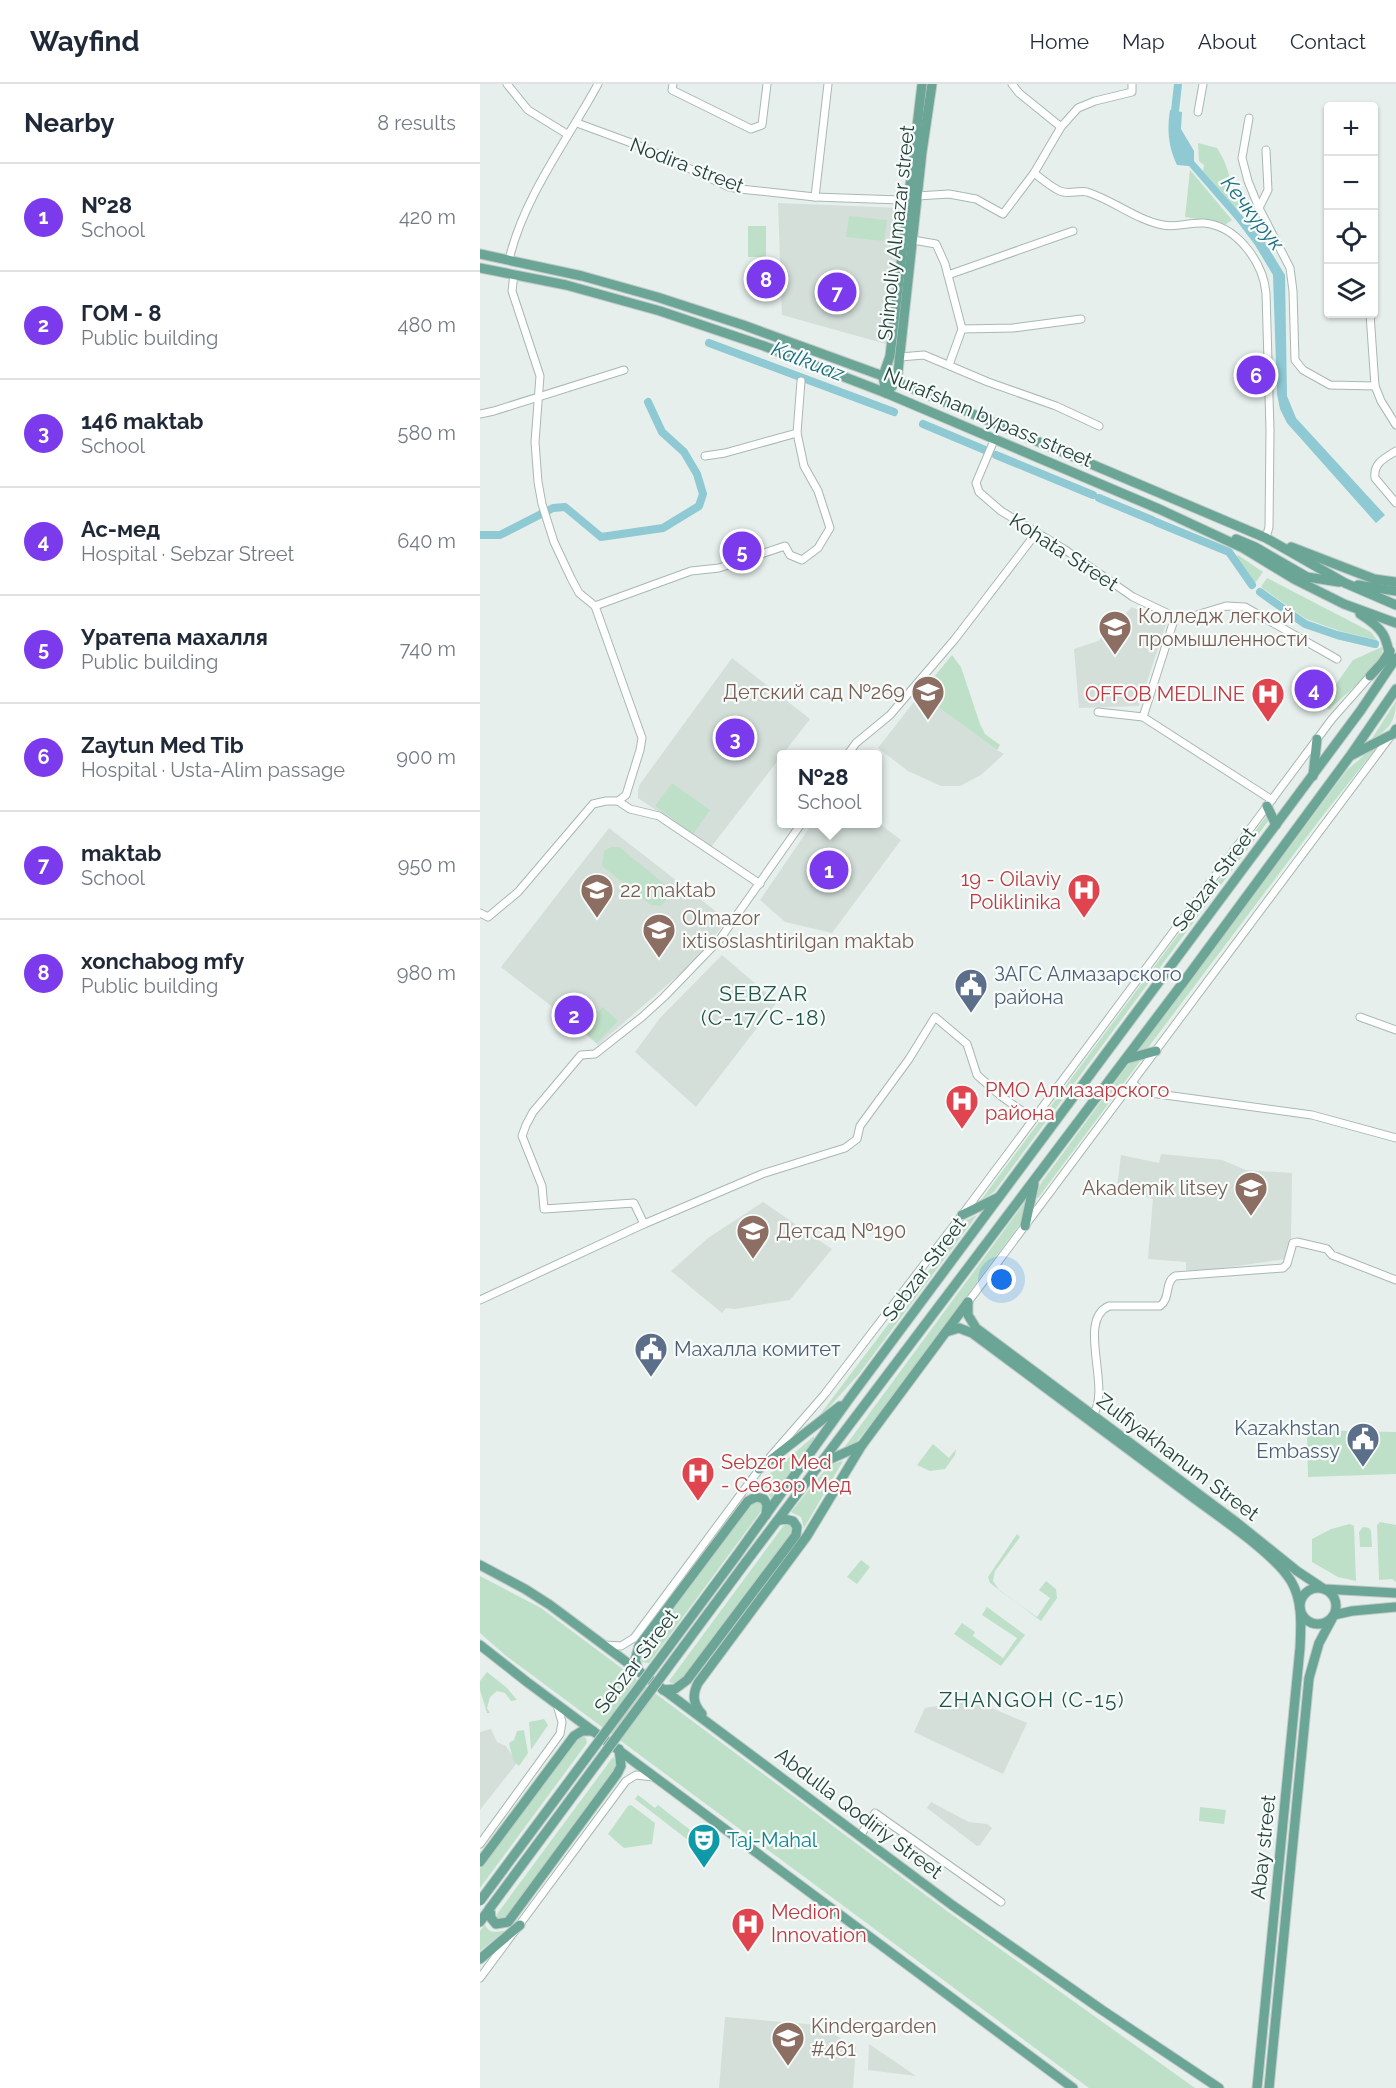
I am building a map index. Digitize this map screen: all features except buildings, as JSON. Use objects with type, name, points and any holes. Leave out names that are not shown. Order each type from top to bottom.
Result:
[{"type":"main road","name":"Shimoliy Almazar street","points":[[886,393],[884,376],[913,240],[922,84]]},
{"type":"main road","name":"Shimoliy Almazar street","points":[[897,381],[908,202],[932,84]]},
{"type":"main road","points":[[480,254],[633,290],[744,325],[897,381],[1266,538],[1368,577],[1396,582]]},
{"type":"main road","name":"Nurafshan bypass street","points":[[480,268],[629,302],[740,338],[886,393],[1159,508],[1243,548],[1294,579],[1344,604],[1396,623]]},
{"type":"main road","points":[[629,302],[628,295],[633,290]]},
{"type":"main road","points":[[886,393],[897,381]]},
{"type":"main road","points":[[1159,508],[1255,547],[1307,577],[1396,591]]},
{"type":"main road","points":[[1266,538],[1345,583],[1396,605]]},
{"type":"main road","points":[[1344,604],[1379,627],[1388,642],[1393,659],[1370,676]]},
{"type":"main road","name":"Sebzar Street","points":[[480,1901],[737,1555],[849,1399],[1313,776],[1361,710],[1393,659]]},
{"type":"main road","name":"Sebzar Street","points":[[480,1922],[746,1562],[1126,1059],[1350,756],[1396,689]]},
{"type":"main road","points":[[1350,756],[1394,731]]},
{"type":"main road","points":[[1313,776],[1317,739]]},
{"type":"main road","points":[[1269,803],[1278,822],[1295,831]]},
{"type":"main road","points":[[1126,1059],[1156,1051]]},
{"type":"main road","points":[[1058,1118],[1073,1129]]},
{"type":"main road","points":[[1025,1226],[1035,1180]]},
{"type":"main road","points":[[962,1215],[1001,1196]]},
{"type":"main road","points":[[714,1728],[695,1705],[693,1698],[696,1687],[807,1536],[862,1445],[968,1302]]},
{"type":"main road","name":"Zulfiyakhanum Street","points":[[968,1302],[968,1315],[976,1328],[1236,1522],[1297,1571],[1324,1588],[1396,1593]]},
{"type":"main road","name":"Zulfiyakhanum Street","points":[[946,1332],[959,1328],[972,1333],[1235,1530],[1284,1571],[1297,1594],[1300,1609]]},
{"type":"main road","points":[[759,1469],[849,1399]]},
{"type":"main road","points":[[821,1463],[862,1445]]},
{"type":"main road","points":[[639,1672],[635,1656],[641,1643],[748,1501],[756,1497],[764,1499],[767,1506],[766,1515]]},
{"type":"main road","points":[[663,1690],[678,1688],[687,1680],[796,1535],[797,1527],[793,1521],[785,1519],[777,1521]]},
{"type":"main road","name":"Abdulla Qodiriy Street","points":[[480,1565],[525,1588],[952,1905],[1219,2088]]},
{"type":"main road","points":[[1334,1615],[1335,1599],[1324,1588],[1311,1589],[1302,1597],[1300,1609],[1306,1620],[1311,1623],[1324,1623],[1334,1615],[1352,1611],[1396,1607]]},
{"type":"main road","name":"Abay street","points":[[1257,2088],[1300,1648],[1300,1609]]},
{"type":"main road","name":"Abay street","points":[[1269,2088],[1309,1678],[1319,1643],[1334,1615]]},
{"type":"main road","points":[[480,1645],[1073,2088]]},
{"type":"main road","points":[[480,1862],[574,1736],[582,1731],[594,1731]]},
{"type":"main road","points":[[490,1908],[491,1918],[496,1924],[508,1922],[621,1766],[619,1749]]},
{"type":"main road","points":[[1286,1798],[1297,1798]]},
{"type":"main road","points":[[580,1824],[587,1825],[589,1831]]},
{"type":"main road","points":[[480,1959],[520,1925]]},
{"type":"street","points":[[507,84],[528,110],[567,134]]},
{"type":"street","points":[[509,260],[529,206],[567,134],[576,123],[598,84]]},
{"type":"street","points":[[673,84],[672,90],[751,129],[762,125],[768,84]]},
{"type":"street","points":[[815,197],[828,84]]},
{"type":"street","points":[[1012,84],[1019,93],[1060,127]]},
{"type":"street","points":[[1198,112],[1203,84]]},
{"type":"street","points":[[917,196],[949,195],[976,199],[1003,214],[1034,173],[1060,127],[1078,108],[1132,87]]},
{"type":"street","points":[[1249,118],[1242,158],[1259,208],[1290,268],[1293,291],[1294,355],[1298,365],[1330,385],[1376,386]]},
{"type":"street","name":"Nodira street","points":[[576,123],[645,148],[729,187],[815,197],[908,202]]},
{"type":"street","points":[[1259,208],[1268,190],[1266,150]]},
{"type":"street","points":[[1034,173],[1062,192],[1085,191],[1141,218],[1163,225],[1203,223],[1222,228],[1236,237],[1256,261],[1263,276],[1266,293],[1270,430],[1269,527],[1266,538]]},
{"type":"street","points":[[948,275],[1073,231]]},
{"type":"street","points":[[913,240],[936,244],[948,275],[962,329],[949,365]]},
{"type":"street","points":[[514,274],[512,291],[540,376],[535,442],[542,504],[554,542],[571,578],[579,593],[595,606],[642,738],[626,795],[618,801]]},
{"type":"street","points":[[1370,318],[1376,386],[1381,401],[1396,425]]},
{"type":"street","points":[[962,329],[1013,328],[1081,319]]},
{"type":"street","points":[[900,357],[924,355],[988,382],[1056,406],[1098,426]]},
{"type":"street","points":[[480,414],[624,370]]},
{"type":"street","points":[[595,606],[691,571],[719,567],[785,546],[790,555],[802,560],[818,548],[830,528],[818,491],[804,466],[797,433],[801,381]]},
{"type":"street","points":[[705,456],[725,453],[797,433]]},
{"type":"street","name":"Kohata Street","points":[[995,438],[976,483],[979,492],[1001,511],[1037,532],[1133,597],[1175,617]]},
{"type":"street","points":[[1396,451],[1379,463],[1374,474],[1396,503]]},
{"type":"street","points":[[851,750],[856,743],[890,715],[955,639],[1037,532]]},
{"type":"street","points":[[1143,717],[1175,617],[1190,617],[1227,606],[1245,607],[1337,659]]},
{"type":"street","name":"Sebzar Street","points":[[602,1644],[612,1647],[621,1646],[634,1638],[759,1469],[824,1395],[962,1215],[1343,705],[1370,676]]},
{"type":"street","points":[[1098,712],[1143,717],[1269,803]]},
{"type":"street","points":[[968,1302],[1394,731]]},
{"type":"street","points":[[480,913],[488,916],[518,892],[593,804],[606,801],[618,801],[630,809],[659,816],[760,884]]},
{"type":"street","points":[[644,1224],[634,1203],[544,1209],[542,1186],[522,1136],[526,1125],[533,1112],[581,1055],[595,1054],[664,997],[720,939],[798,828]]},
{"type":"street","points":[[480,1300],[644,1224],[762,1174],[845,1148],[857,1139],[860,1126],[909,1059],[935,1017],[967,1044],[977,1075],[1033,1119]]},
{"type":"street","points":[[1360,1017],[1396,1030]]},
{"type":"street","points":[[1132,1083],[1143,1092],[1312,1115],[1396,1138]]},
{"type":"street","points":[[1093,1415],[1099,1402],[1096,1317],[1103,1308],[1160,1306],[1167,1300],[1169,1281],[1175,1276],[1283,1268],[1287,1264],[1293,1243],[1297,1242],[1327,1249],[1332,1255],[1396,1280]]},
{"type":"street","points":[[480,1844],[560,1734],[562,1722],[555,1703]]},
{"type":"street","points":[[480,1978],[629,1778],[640,1775],[661,1780]]},
{"type":"street","points":[[860,1836],[875,1813],[1001,1902]]},
{"type":"shaded area","points":[[778,203],[902,208],[886,344],[782,315]]},
{"type":"shaded area","name":"Колледж легкой промышленности","points":[[1132,607],[1166,624],[1139,706],[1079,708],[1074,649],[1098,641]]},
{"type":"shaded area","points":[[732,658],[810,719],[786,750],[777,750],[777,762],[711,847],[638,798],[640,784]]},
{"type":"shaded area","name":"Детский сад №269","points":[[920,694],[1004,754],[981,775],[960,786],[941,786],[908,771],[878,748]]},
{"type":"shaded area","points":[[882,826],[901,840],[832,933],[785,922],[760,900],[809,828],[882,828]]},
{"type":"shaded area","name":"22 maktab","points":[[609,828],[727,920],[686,972],[682,972],[598,1045],[501,967]]},
{"type":"shaded area","points":[[722,955],[777,1002],[696,1107],[635,1052],[660,1018]]},
{"type":"shaded area","name":"Akademik litsey","points":[[1161,1154],[1222,1160],[1246,1170],[1292,1173],[1291,1242],[1286,1259],[1210,1270],[1186,1270],[1186,1262],[1148,1259],[1153,1199],[1117,1188],[1121,1155],[1159,1163]]},
{"type":"shaded area","name":"Детсад №190","points":[[763,1202],[832,1249],[790,1300],[735,1309],[726,1308],[722,1313],[671,1271],[708,1238]]},
{"type":"shaded area","points":[[973,1700],[1027,1723],[1003,1774],[914,1732],[925,1708]]},
{"type":"shaded area","points":[[491,1729],[497,1742],[506,1746],[517,1763],[480,1810],[480,1732]]},
{"type":"shaded area","points":[[931,1802],[969,1822],[987,1824],[992,1828],[977,1846],[927,1808]]},
{"type":"shaded area","name":"Kindergarden #461","points":[[725,2017],[818,2025],[856,2047],[853,2088],[719,2088]]},
{"type":"shaded area","points":[[869,2044],[916,2076],[868,2070]]},
{"type":"green space","points":[[1198,143],[1217,148],[1228,171],[1232,196],[1242,204],[1238,211],[1203,171],[1204,165],[1199,161]]},
{"type":"green space","points":[[1190,170],[1232,220],[1222,227],[1204,220],[1185,217]]},
{"type":"green space","points":[[849,216],[887,220],[884,241],[846,237]]},
{"type":"green space","points":[[748,226],[766,226],[766,257],[748,257]]},
{"type":"green space","points":[[1238,555],[1263,572],[1255,583],[1236,557]]},
{"type":"green space","points":[[1267,578],[1371,632],[1377,640],[1340,631],[1306,619],[1261,587]]},
{"type":"green space","points":[[1384,646],[1369,673],[1330,709],[1320,707],[1353,660]]},
{"type":"green space","points":[[952,655],[961,667],[985,734],[1000,745],[997,750],[920,694]]},
{"type":"green space","points":[[1396,701],[1390,725],[1371,740]]},
{"type":"green space","points":[[1376,745],[1377,747],[1147,1049],[1137,1052],[1347,770]]},
{"type":"green space","points":[[672,783],[710,810],[693,834],[655,806]]},
{"type":"green space","points":[[1267,815],[1269,820],[994,1192],[981,1200]]},
{"type":"green space","points":[[611,847],[619,847],[667,886],[666,900],[661,906],[651,905],[602,866],[604,851]]},
{"type":"green space","points":[[603,1007],[618,1021],[597,1043],[582,1029]]},
{"type":"green space","points":[[1141,1060],[1038,1198],[1035,1196],[1041,1183],[1130,1062]]},
{"type":"green space","points":[[1025,1202],[1023,1220],[877,1417],[854,1445],[841,1452]]},
{"type":"green space","points":[[977,1215],[859,1374],[819,1416],[967,1220]]},
{"type":"green space","points":[[1307,1430],[1396,1432],[1396,1474],[1308,1477]]},
{"type":"green space","points":[[814,1436],[814,1440],[771,1498],[765,1489],[752,1489]]},
{"type":"green space","points":[[933,1444],[949,1458],[956,1449],[955,1455],[945,1469],[930,1471],[917,1465]]},
{"type":"green space","points":[[843,1461],[804,1528],[801,1517],[791,1512],[829,1465]]},
{"type":"green space","points":[[760,1501],[763,1505],[761,1511],[649,1663],[642,1662],[641,1652],[752,1503]]},
{"type":"green space","points":[[1380,1522],[1396,1525],[1396,1582],[1392,1579],[1379,1580],[1377,1525]]},
{"type":"green space","points":[[1350,1524],[1354,1526],[1356,1581],[1338,1577],[1312,1562],[1312,1539],[1331,1529]]},
{"type":"green space","points":[[784,1525],[793,1525],[793,1532],[680,1684],[671,1683],[669,1681]]},
{"type":"green space","points":[[1363,1527],[1371,1531],[1372,1547],[1360,1547],[1359,1532]]},
{"type":"green space","points":[[1017,1534],[1020,1537],[995,1571],[993,1581],[999,1590],[990,1583],[988,1577]]},
{"type":"green space","points":[[861,1560],[870,1567],[857,1584],[847,1577]]},
{"type":"green space","points":[[480,1576],[541,1608],[947,1911],[1195,2088],[1089,2088],[505,1655],[480,1633]]},
{"type":"green space","points":[[1046,1581],[1056,1589],[1057,1598],[1041,1621],[1013,1600],[1037,1617],[1050,1598],[1039,1590]]},
{"type":"green space","points":[[987,1607],[1025,1635],[1001,1666],[954,1634],[962,1623],[975,1632],[973,1636],[1003,1658],[1017,1638],[982,1615]]},
{"type":"green space","points":[[487,1672],[507,1688],[517,1700],[511,1701],[505,1693],[497,1691],[490,1697],[487,1708],[490,1713],[487,1713],[480,1690],[480,1681]]},
{"type":"green space","points":[[544,1719],[548,1725],[531,1750],[529,1722]]},
{"type":"green space","points":[[524,1730],[528,1753],[519,1766],[513,1760],[509,1743],[514,1740],[517,1731]]},
{"type":"green space","points":[[581,1735],[586,1738],[587,1743],[480,1888],[480,1869]]},
{"type":"green space","points":[[613,1757],[617,1763],[616,1767],[504,1919],[500,1921],[497,1914]]},
{"type":"green space","points":[[638,1795],[655,1808],[658,1805],[703,1840],[697,1847],[635,1799]]},
{"type":"green space","points":[[631,1805],[655,1823],[652,1844],[624,1848],[608,1834]]},
{"type":"green space","points":[[1200,1807],[1226,1810],[1224,1824],[1199,1821]]},
{"type":"green space","points":[[485,1925],[491,1931],[505,1931],[480,1951],[480,1931]]},
{"type":"water","points":[[1170,110],[1182,112],[1181,129],[1194,151],[1194,161],[1263,239],[1285,275],[1287,396],[1296,418],[1385,515],[1376,523],[1287,423],[1280,409],[1277,394],[1273,275],[1255,245],[1236,220],[1189,166],[1177,165],[1169,138]]},
{"type":"waterway","name":"Кечкурук","points":[[1174,120],[1178,84]]},
{"type":"waterway","name":"Kalkuaz","points":[[709,343],[894,412]]},
{"type":"waterway","name":"Kalkuaz","points":[[480,535],[500,535],[553,508],[565,507],[601,537],[663,528],[699,506],[703,494],[697,474],[684,452],[662,432],[648,402]]},
{"type":"waterway","points":[[923,424],[985,450]]},
{"type":"waterway","points":[[996,455],[1093,495]]},
{"type":"waterway","name":"Kalkuaz","points":[[1099,498],[1152,520]]},
{"type":"waterway","name":"Kalkuaz","points":[[1156,522],[1229,552],[1252,585]]},
{"type":"waterway","name":"Kalkuaz","points":[[1260,592],[1305,624],[1375,644]]},
{"type":"place","name":"xonchabog mfy","points":[[766,279]]},
{"type":"place","name":"maktab","points":[[837,292]]},
{"type":"place","name":"Zaytun Med Tib","points":[[1256,375]]},
{"type":"place","name":"Уратепа махалля","points":[[742,551]]},
{"type":"place","name":"Колледж легкой промышленности","points":[[1115,656]]},
{"type":"place","name":"Ас-мед","points":[[1314,689]]},
{"type":"place","name":"Детский сад №269","points":[[928,721]]},
{"type":"place","name":"OFFOB MEDLINE","points":[[1268,723]]},
{"type":"place","name":"146 maktab","points":[[735,738]]},
{"type":"place","name":"№28","points":[[829,870]]},
{"type":"place","name":"22 maktab","points":[[597,919]]},
{"type":"place","name":"19 - Oilaviy Poliklinika","points":[[1084,919]]},
{"type":"place","name":"Olmazor ixtisoslashtirilgan maktab","points":[[659,959]]},
{"type":"place","name":"ЗАГС Алмазарского района","points":[[971,1014]]},
{"type":"place","name":"ГОМ - 8","points":[[574,1015]]},
{"type":"place","name":"РМО Алмазарского района","points":[[962,1130]]},
{"type":"place","name":"Akademik litsey","points":[[1251,1217]]},
{"type":"place","name":"Детсад №190","points":[[753,1260]]},
{"type":"place","name":"Махалла комитет","points":[[651,1378]]},
{"type":"place","name":"Kazakhstan Embassy","points":[[1363,1468]]},
{"type":"place","name":"Sebzor Med - Себзор Мед","points":[[698,1502]]},
{"type":"place","name":"Taj-Mahal","points":[[704,1869]]},
{"type":"place","name":"Medion Innovation","points":[[748,1953]]},
{"type":"place","name":"Kindergarden #461","points":[[788,2067]]},
{"type":"district","name":"SEBZAR (C-17/C-18)","points":[[764,1005]]},
{"type":"district","name":"ZHANGOH (C-15)","points":[[1032,1699]]}]
